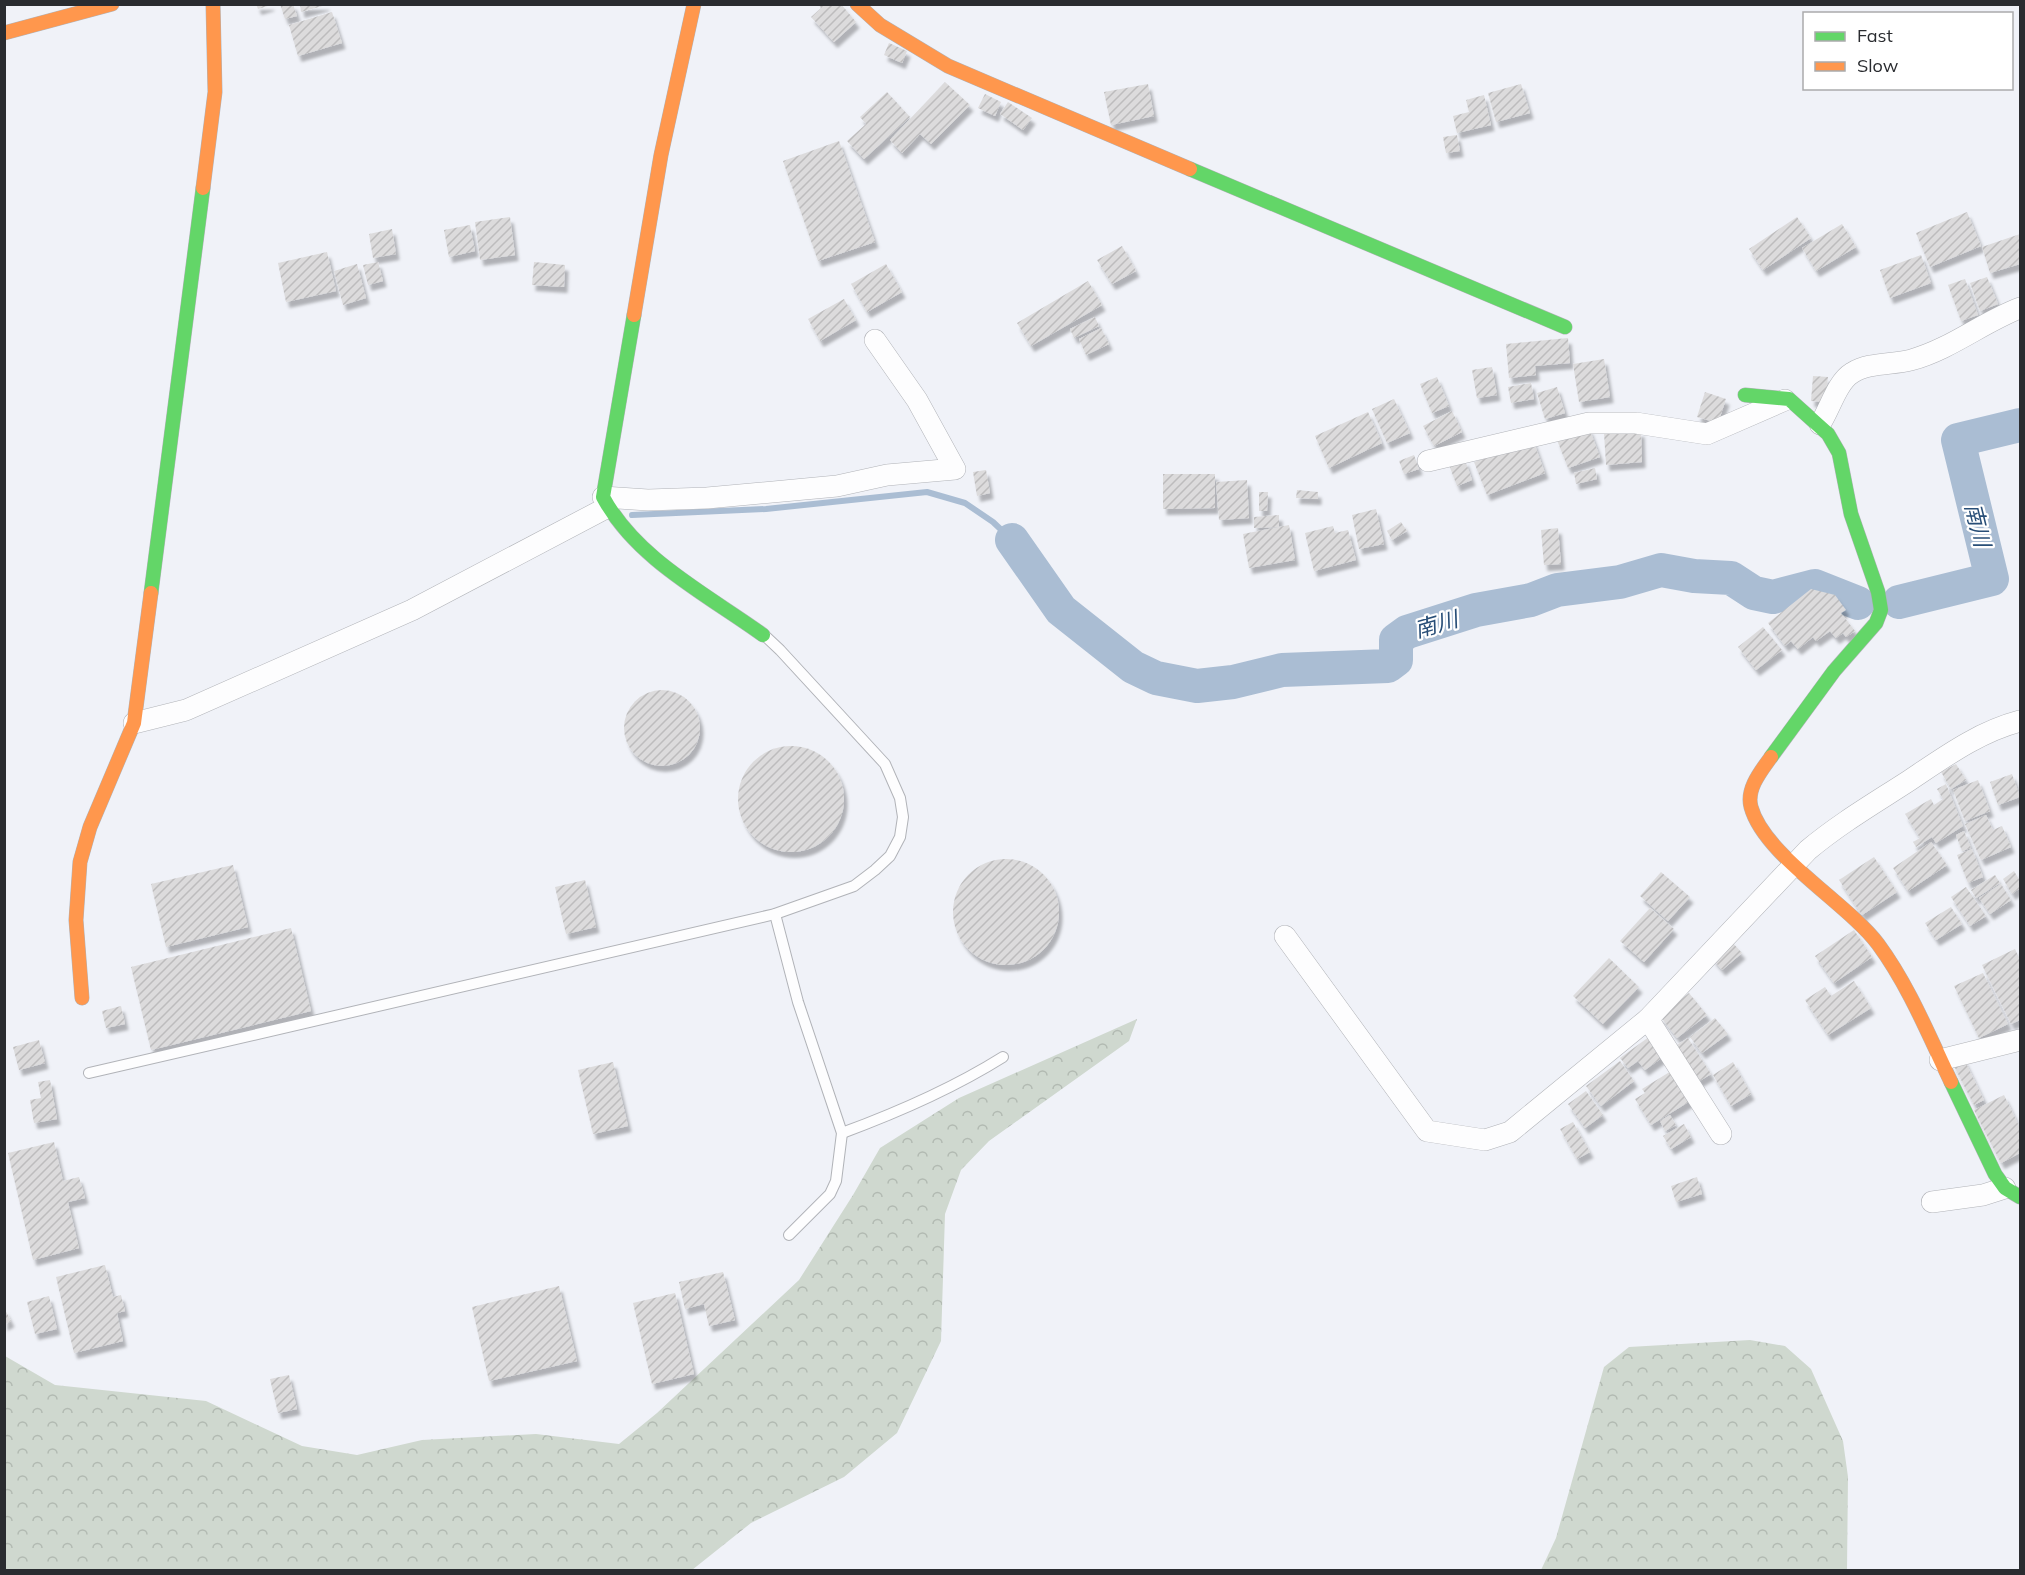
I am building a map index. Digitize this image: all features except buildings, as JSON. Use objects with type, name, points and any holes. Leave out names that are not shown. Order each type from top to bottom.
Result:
[{"type":"street","points":[[4,33],[112,4]]},
{"type":"street","points":[[82,998],[76,887],[85,842],[128,744],[134,723],[215,92],[213,4]]},
{"type":"street","points":[[694,4],[661,155],[605,503],[632,538],[764,635]]},
{"type":"street","points":[[858,4],[880,26],[948,66],[1565,327]]},
{"type":"street","points":[[1820,424],[1840,386],[1852,373],[1920,356],[1950,345],[2020,308]]},
{"type":"street","points":[[134,723],[186,710],[412,610],[605,503],[719,497],[837,486],[887,476],[955,469],[917,400],[875,340]]},
{"type":"street","points":[[1745,395],[1788,399],[1820,424],[1839,453],[1851,514],[1878,592],[1881,610],[1876,623],[1834,671],[1758,775],[1752,791],[1751,807],[1760,825],[1794,864],[1853,916],[1884,951],[1904,984],[1995,1174],[2013,1192]]},
{"type":"street","points":[[1428,461],[1588,423],[1636,423],[1707,434],[1788,399]]},
{"type":"street","points":[[1285,936],[1427,1131],[1485,1140],[1510,1132],[1648,1019],[1794,864],[1831,830],[1967,743],[2000,727],[2020,721]]},
{"type":"street","points":[[1648,1019],[1721,1134]]},
{"type":"street","points":[[1940,1060],[2020,1040]]},
{"type":"street","points":[[1932,1202],[2013,1192]]},
{"type":"lane","points":[[89,1073],[775,914],[854,886],[890,856],[900,837],[903,817],[900,798],[885,764],[764,635]]},
{"type":"lane","points":[[775,914],[795,992],[842,1133],[836,1180],[831,1194],[789,1235]]},
{"type":"lane","points":[[842,1133],[911,1107],[963,1082],[1003,1057]]},
{"type":"green space","points":[[1137,1019],[1129,1041],[989,1141],[961,1170],[945,1214],[941,1341],[897,1433],[844,1477],[751,1523],[692,1570],[5,1570],[5,1356],[55,1385],[206,1401],[302,1446],[357,1455],[422,1440],[536,1434],[619,1444],[657,1413],[799,1280],[880,1148],[959,1098]]},
{"type":"green space","points":[[1750,1340],[1785,1346],[1811,1369],[1843,1441],[1848,1477],[1847,1570],[1541,1570],[1556,1538],[1604,1367],[1629,1347]]},
{"type":"waterway","name":"南川","points":[[1899,602],[1992,579],[1958,440],[2020,425]]},
{"type":"waterway","points":[[632,515],[766,509],[927,492],[965,503],[993,522],[1012,540]]},
{"type":"waterway","name":"南川","points":[[1012,540],[1061,610],[1133,667],[1156,678],[1197,686],[1233,682],[1282,670],[1388,666],[1396,660],[1396,640],[1407,632],[1476,610],[1531,600],[1557,590],[1620,582],[1661,570],[1694,576],[1731,578],[1754,593],[1773,597],[1815,586],[1858,603]]},
{"type":"traffic: fast","points":[[1190,169],[1565,327]]},
{"type":"traffic: fast","points":[[151,593],[203,188]]},
{"type":"traffic: fast","points":[[634,315],[603,497],[617,519],[654,557],[697,590],[763,635]]},
{"type":"traffic: fast","points":[[1745,395],[1789,399],[1828,434],[1839,453],[1851,514],[1878,592],[1881,610],[1876,623],[1834,671],[1771,757]]},
{"type":"traffic: fast","points":[[1951,1082],[1995,1174],[2005,1188],[2020,1197]]},
{"type":"traffic: slow","points":[[4,33],[112,4]]},
{"type":"traffic: slow","points":[[203,188],[215,92],[213,4]]},
{"type":"traffic: slow","points":[[634,315],[661,155],[694,4]]},
{"type":"traffic: slow","points":[[857,4],[880,25],[948,66],[1190,169]]},
{"type":"traffic: slow","points":[[82,998],[76,920],[80,862],[90,827],[134,723],[151,593]]},
{"type":"traffic: slow","points":[[1771,757],[1752,787],[1751,807],[1759,825],[1789,861],[1847,912],[1878,944],[1909,994],[1951,1082]]}]
